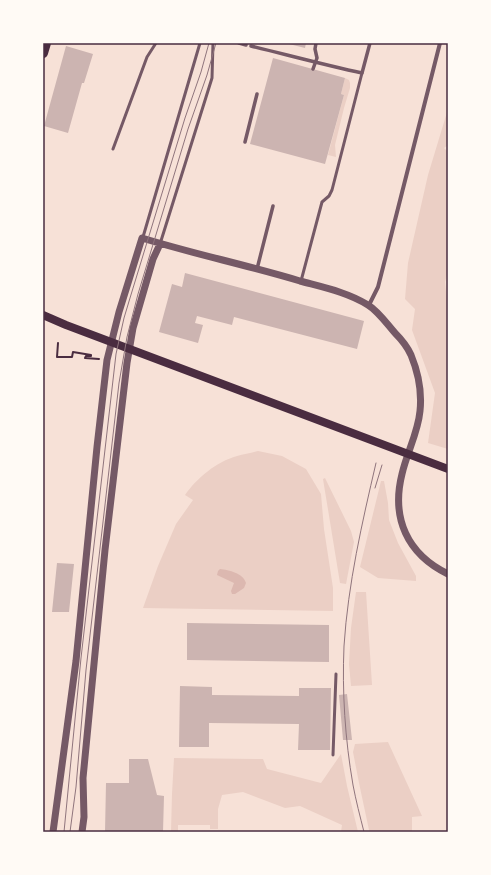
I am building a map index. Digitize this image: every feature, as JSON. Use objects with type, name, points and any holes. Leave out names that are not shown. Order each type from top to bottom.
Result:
[{"type":"main road","points":[[43,53],[46,43]]},
{"type":"main road","points":[[43,315],[448,469]]},
{"type":"street","points":[[239,43],[246,45]]},
{"type":"street","points":[[313,69],[317,58],[315,49],[316,43]]},
{"type":"street","points":[[251,46],[315,63],[362,73],[370,43]]},
{"type":"street","points":[[369,305],[378,287],[440,43]]},
{"type":"street","points":[[270,56],[272,51]]},
{"type":"street","points":[[245,142],[257,94]]},
{"type":"street","points":[[257,269],[273,206]]},
{"type":"street","points":[[53,832],[76,661],[96,454],[107,360],[119,312],[142,238],[338,292],[358,299],[369,305],[382,317],[404,343],[411,354],[418,377],[421,399],[418,428],[401,480],[399,515],[412,546],[428,563],[448,574]]},
{"type":"street","points":[[82,832],[84,816],[84,763],[105,550],[127,363],[133,328],[153,259],[160,244]]},
{"type":"lane","points":[[113,149],[147,57],[156,43]]},
{"type":"lane","points":[[142,238],[200,43]]},
{"type":"lane","points":[[160,244],[212,78],[213,43]]},
{"type":"lane","points":[[301,281],[322,202],[329,196],[332,190],[362,73]]},
{"type":"lane","points":[[333,755],[336,674]]},
{"type":"path","points":[[58,343],[57,357],[72,357],[73,352]]},
{"type":"shaded area","points":[[345,78],[349,80],[350,88],[335,145],[336,157],[328,155],[344,95],[341,94]]},
{"type":"shaded area","points":[[448,109],[448,145],[444,148],[448,152],[448,271],[445,282],[448,310],[448,449],[428,443],[435,393],[412,330],[415,309],[405,299],[408,263],[428,175]]},
{"type":"shaded area","points":[[258,451],[282,456],[306,469],[321,494],[324,529],[333,588],[333,611],[143,608],[158,566],[176,524],[193,500],[185,495],[201,477],[214,466],[240,455]]},
{"type":"shaded area","points":[[325,478],[351,531],[354,542],[346,584],[340,583],[323,479]]},
{"type":"shaded area","points":[[381,481],[384,481],[389,520],[398,543],[416,576],[416,581],[378,578],[360,567]]},
{"type":"shaded area","points":[[220,569],[239,574],[246,583],[244,588],[235,594],[232,594],[231,591],[234,583],[217,575]]},
{"type":"shaded area","points":[[356,592],[366,592],[372,685],[351,686],[349,664],[351,628]]},
{"type":"shaded area","points":[[388,742],[422,816],[412,817],[412,832],[370,832],[369,830],[353,752],[355,744]]},
{"type":"shaded area","points":[[341,754],[358,832],[341,832],[342,825],[300,806],[285,808],[243,792],[222,795],[218,809],[218,829],[210,829],[210,825],[178,825],[178,832],[171,832],[174,758],[263,759],[267,769],[321,783]]},
{"type":"building","points":[[285,43],[306,43],[305,48]]},
{"type":"building","points":[[66,46],[93,54],[84,83],[82,83],[68,133],[44,126]]},
{"type":"building","points":[[273,58],[345,78],[341,94],[344,95],[325,164],[250,144]]},
{"type":"building","points":[[185,273],[364,321],[357,349],[234,317],[232,325],[197,316],[195,323],[203,325],[198,343],[159,332],[172,284],[182,287]]},
{"type":"building","points":[[57,563],[74,564],[69,612],[52,612]]},
{"type":"building","points":[[187,623],[329,625],[329,662],[187,660]]},
{"type":"building","points":[[180,686],[212,687],[212,695],[299,696],[299,688],[331,688],[330,750],[298,750],[299,724],[209,723],[209,747],[179,747]]},
{"type":"building","points":[[347,694],[352,740],[343,740],[339,695]]},
{"type":"building","points":[[129,759],[148,759],[157,795],[164,796],[163,832],[105,832],[106,783],[129,783]]},
{"type":"tram line","points":[[64,832],[81,658],[116,354],[124,318],[209,43]]},
{"type":"tram line","points":[[70,832],[76,787],[86,670],[119,383],[127,337],[138,294],[188,129],[207,75],[216,43]]},
{"type":"tram line","points":[[364,832],[350,768],[346,733],[343,663],[352,577],[376,463]]},
{"type":"tram line","points":[[375,488],[382,465]]}]
